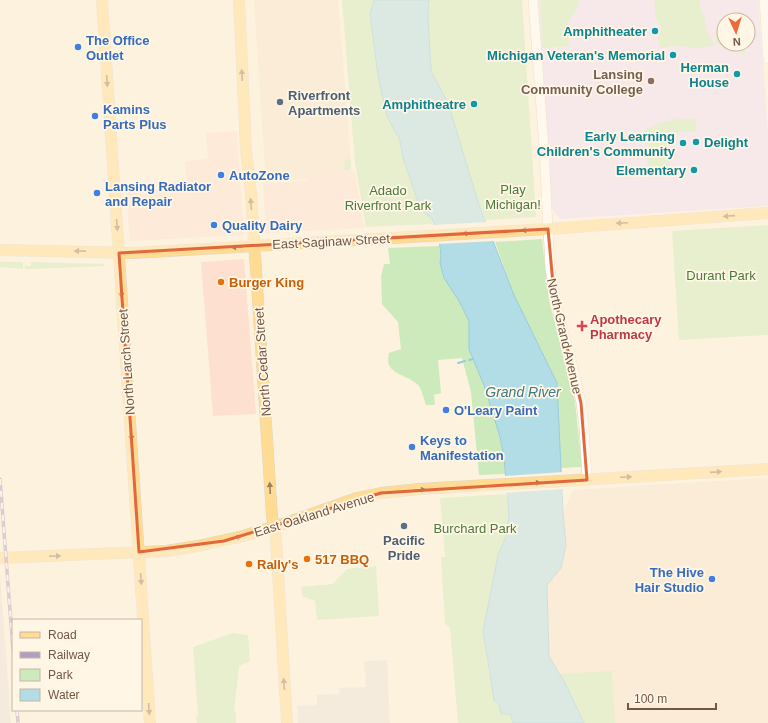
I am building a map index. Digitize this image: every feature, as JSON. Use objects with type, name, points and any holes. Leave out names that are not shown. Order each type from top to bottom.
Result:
[{"type":"main road","name":"North Larch Street","points":[[102,0],[150,723]]},
{"type":"main road","name":"North Cedar Street","points":[[239,0],[246,150],[251,194],[273,526],[276,543],[287,723]]},
{"type":"main road","name":"East Saginaw Street","points":[[0,250],[60,250],[119,253],[548,229],[768,213]]},
{"type":"main road","name":"East Oakland Avenue","points":[[0,558],[166,551],[204,545],[243,536],[357,498],[381,493],[768,469]]},
{"type":"street","name":"North Grand Avenue","points":[[533,0],[550,269],[554,295],[581,403],[587,480]]},
{"type":"street","points":[[764,0],[768,59]]},
{"type":"highlighted area","points":[[548,229],[554,295],[581,403],[587,480],[381,493],[224,541],[139,552],[119,253]]},
{"type":"shaded area","name":"Riverfront Apartments","points":[[254,0],[338,0],[352,174],[266,183]]},
{"type":"shaded area","name":"Lansing Community College","points":[[534,0],[758,0],[768,131],[768,206],[560,219],[544,198]]},
{"type":"shaded area","points":[[237,131],[244,235],[130,241],[126,192],[187,187],[185,161],[208,159],[206,133]]},
{"type":"shaded area","points":[[355,171],[364,228],[266,233],[263,184],[308,180],[313,173]]},
{"type":"shaded area","points":[[244,259],[256,414],[213,416],[201,262]]},
{"type":"shaded area","points":[[768,478],[768,723],[584,723],[565,683],[549,656],[547,585],[561,568],[566,545],[563,512],[573,490]]},
{"type":"shaded area","points":[[0,572],[11,723],[0,723]]},
{"type":"shaded area","points":[[387,660],[390,723],[298,723],[297,706],[317,705],[317,695],[339,694],[339,688],[366,687],[364,661]]},
{"type":"green space","points":[[342,0],[374,0],[370,14],[378,75],[428,15],[429,0],[522,0],[536,217],[486,220],[479,205],[395,135],[400,141],[403,158],[419,208],[432,219],[432,224],[366,227],[355,163]]},
{"type":"green space","points":[[540,0],[578,0],[579,4],[568,23],[569,46],[543,48]]},
{"type":"green space","points":[[654,0],[699,0],[705,19],[706,30],[715,45],[693,48],[675,45],[660,49],[658,40],[661,28],[656,18]]},
{"type":"green space","points":[[745,52],[745,55],[741,55]]},
{"type":"green space","points":[[695,118],[697,131],[667,133],[670,168],[655,169],[650,171],[647,157],[648,144],[645,130],[657,124],[669,121]]},
{"type":"green space","points":[[345,159],[351,160],[350,170],[344,170]]},
{"type":"green space","name":"Durant Park","points":[[768,225],[768,335],[679,340],[672,231]]},
{"type":"green space","points":[[542,239],[549,300],[575,402],[582,467],[561,468],[557,383],[514,295],[495,242]]},
{"type":"green space","points":[[439,246],[441,256],[440,263],[469,321],[469,349],[485,386],[496,422],[504,458],[505,474],[479,475],[471,392],[462,358],[438,360],[441,393],[434,395],[435,405],[426,405],[418,385],[392,370],[389,366],[389,353],[401,349],[398,322],[382,304],[381,276],[384,264],[390,264],[388,248]]},
{"type":"green space","points":[[0,262],[23,262],[23,269],[0,267]]},
{"type":"green space","points":[[25,262],[26,266],[31,266],[31,262],[104,264],[104,266],[25,269]]},
{"type":"green space","name":"Burchard Park","points":[[506,494],[509,516],[506,536],[498,555],[483,631],[488,669],[497,704],[510,714],[513,723],[458,723],[450,628],[445,623],[441,557],[445,557],[440,498]]},
{"type":"green space","points":[[376,566],[379,616],[317,620],[315,601],[302,596],[301,587],[333,584],[347,569]]},
{"type":"green space","points":[[233,633],[248,635],[250,661],[239,666],[234,712],[236,713],[236,723],[197,723],[196,716],[198,715],[193,647]]},
{"type":"green space","points":[[612,671],[615,723],[584,723],[559,674]]},
{"type":"water","name":"Grand River","points":[[374,0],[429,0],[428,15],[431,71],[448,103],[479,205],[514,295],[557,383],[566,545],[561,568],[547,585],[549,656],[565,683],[584,723],[513,723],[510,714],[501,714],[499,705],[494,700],[483,631],[498,555],[506,536],[509,516],[504,458],[500,437],[484,385],[469,349],[469,321],[459,301],[444,278],[440,263],[441,256],[439,239],[432,219],[419,208],[403,158],[400,141],[386,114],[378,75],[370,14]]},
{"type":"pier","points":[[488,222],[495,241],[438,244],[432,225]]},
{"type":"pier","points":[[563,472],[564,489],[504,493],[503,476]]},
{"type":"waterway","points":[[469,360],[473,359]]},
{"type":"waterway","points":[[458,363],[465,361]]},
{"type":"railway","points":[[0,479],[12,637]]},
{"type":"railway","points":[[17,711],[18,723]]},
{"type":"place","name":"Amphitheater","points":[[655,31]]},
{"type":"place","name":"The Office Outlet","points":[[78,47]]},
{"type":"place","name":"Michigan Veteran's Memorial","points":[[673,55]]},
{"type":"place","name":"Herman House","points":[[737,74]]},
{"type":"place","name":"Lansing Community College","points":[[651,81]]},
{"type":"place","name":"Riverfront Apartments","points":[[280,102]]},
{"type":"place","name":"Amphitheatre","points":[[474,104]]},
{"type":"place","name":"Kamins Parts Plus","points":[[95,116]]},
{"type":"place","name":"Delight","points":[[696,142]]},
{"type":"place","name":"Early Learning Children's Community","points":[[683,143]]},
{"type":"place","name":"Elementary","points":[[694,170]]},
{"type":"place","name":"AutoZone","points":[[221,175]]},
{"type":"place","name":"Lansing Radiator and Repair","points":[[97,193]]},
{"type":"place","name":"Quality Dairy","points":[[214,225]]},
{"type":"place","name":"Burger King","points":[[221,282]]},
{"type":"place","name":"Apothecary Pharmacy","points":[[582,326]]},
{"type":"place","name":"O'Leary Paint","points":[[446,410]]},
{"type":"place","name":"Keys to Manifestation","points":[[412,447]]},
{"type":"place","name":"Pacific Pride","points":[[404,526]]},
{"type":"place","name":"517 BBQ","points":[[307,559]]},
{"type":"place","name":"Rally's","points":[[249,564]]},
{"type":"place","name":"The Hive Hair Studio","points":[[712,579]]},
{"type":"park label","name":"Play Michigan!","points":[[513,196]]},
{"type":"park label","name":"Adado Riverfront Park","points":[[388,198]]}]
